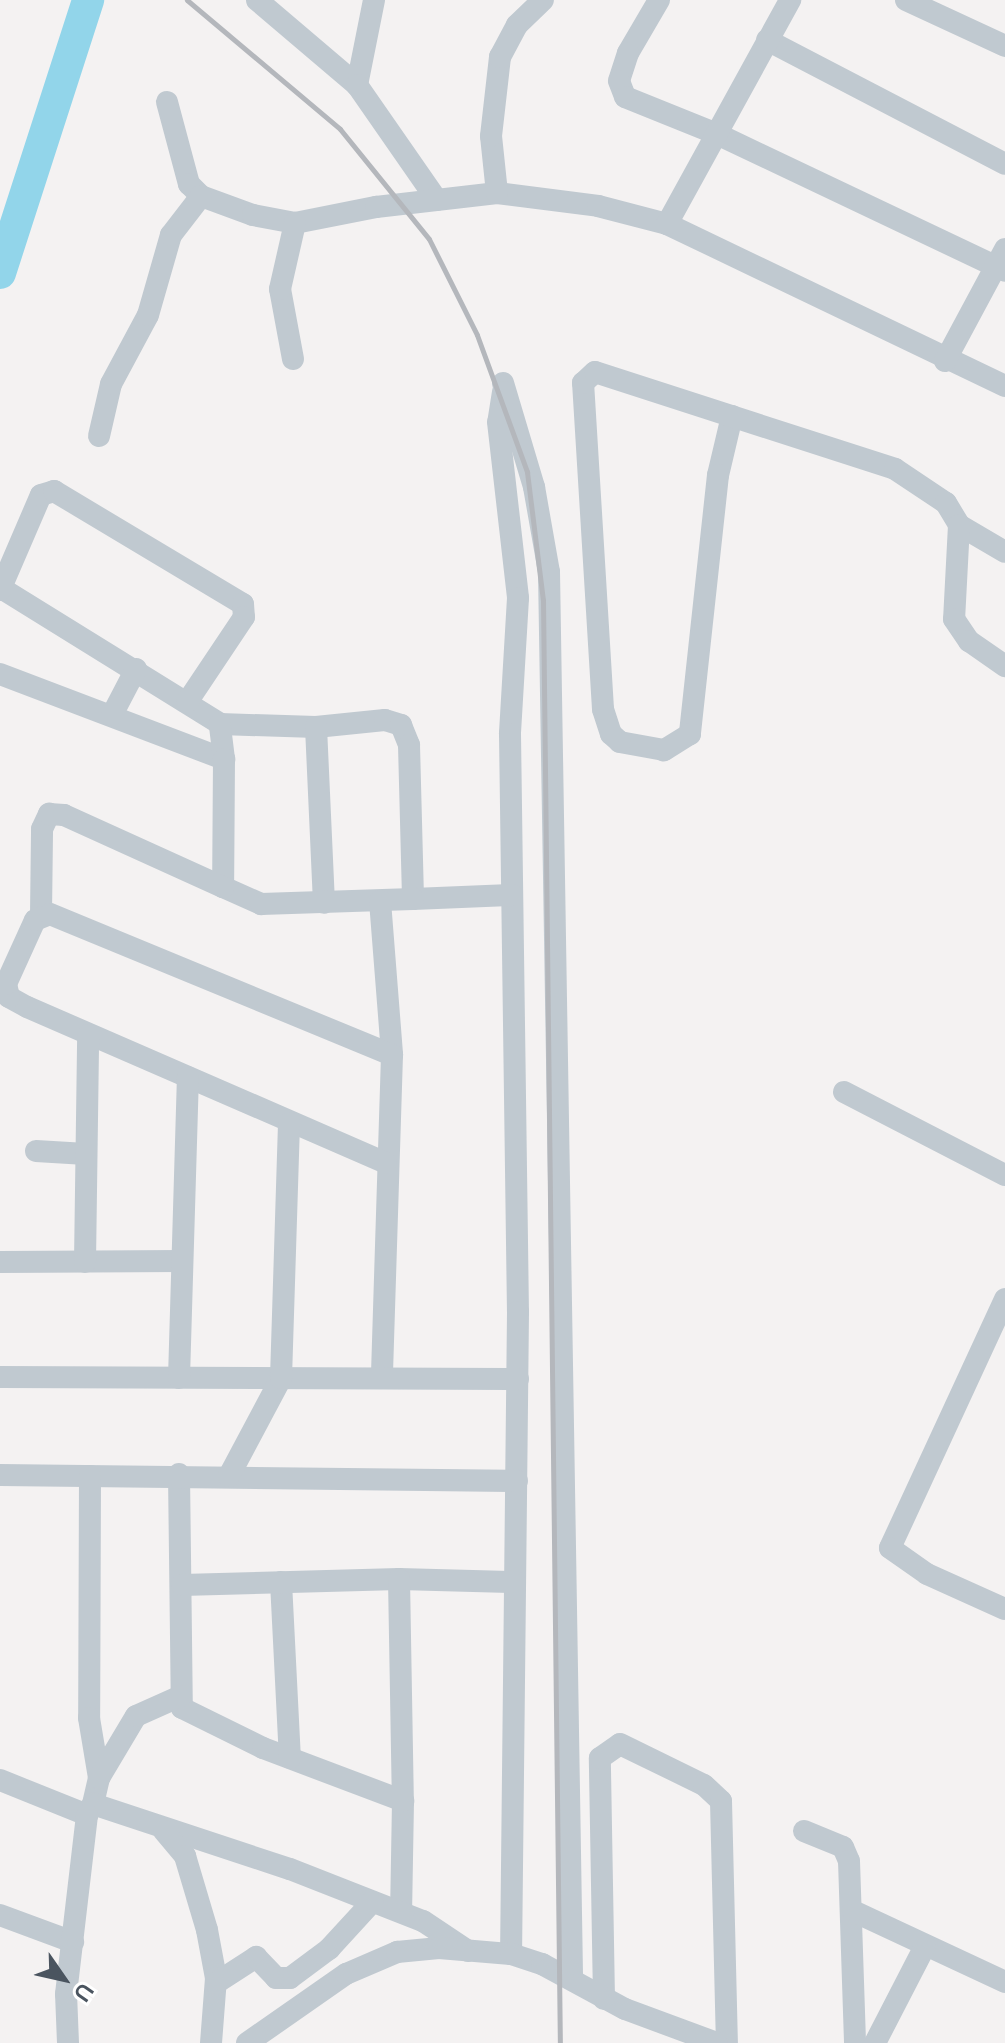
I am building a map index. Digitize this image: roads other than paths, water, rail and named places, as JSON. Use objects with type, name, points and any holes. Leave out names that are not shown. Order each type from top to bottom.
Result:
[{"type":"street","points":[[257,0],[357,85],[437,200]]},
{"type":"street","points":[[357,85],[374,0]]},
{"type":"street","points":[[497,193],[491,136],[500,57],[517,25],[543,0]]},
{"type":"street","points":[[667,224],[790,0]]},
{"type":"street","points":[[906,0],[1003,41]]},
{"type":"street","points":[[652,2],[628,53],[619,88],[633,103],[717,134],[1002,262],[945,361]]},
{"type":"street","points":[[767,40],[1005,164]]},
{"type":"street","points":[[167,102],[178,157],[189,184],[201,196],[276,223],[295,223],[497,193],[566,199],[667,224],[945,361],[1005,386]]},
{"type":"street","points":[[99,436],[111,384],[148,315],[171,235],[201,196]]},
{"type":"street","points":[[293,359],[280,289],[295,223]]},
{"type":"street","points":[[732,416],[718,475],[690,734],[664,750],[620,742],[611,734],[603,709],[583,383],[603,371],[895,469],[946,503],[959,525],[1005,552]]},
{"type":"street","points":[[511,1954],[518,1379],[510,734],[518,560],[498,422],[503,383],[534,487],[549,572],[572,1978]]},
{"type":"street","points":[[187,702],[244,617],[243,604],[54,491],[41,495],[0,589],[136,669],[220,724],[316,727],[385,720],[407,733],[413,899]]},
{"type":"street","points":[[959,525],[954,619],[969,641],[1005,666]]},
{"type":"street","points":[[112,715],[136,669]]},
{"type":"street","points":[[0,674],[112,715],[197,753],[224,759]]},
{"type":"street","points":[[220,724],[224,759],[223,887]]},
{"type":"street","points":[[316,727],[324,903]]},
{"type":"street","points":[[386,1163],[88,1035],[8,994],[6,984],[41,915],[42,829],[49,814],[64,815],[261,904],[512,895]]},
{"type":"street","points":[[380,901],[392,1055],[386,1163],[382,1378]]},
{"type":"street","points":[[41,915],[69,919],[392,1055]]},
{"type":"street","points":[[85,1262],[88,1035]]},
{"type":"street","points":[[179,1378],[188,1077]]},
{"type":"street","points":[[844,1092],[1005,1175]]},
{"type":"street","points":[[229,1476],[281,1378],[289,1123]]},
{"type":"street","points":[[36,1151],[86,1154]]},
{"type":"street","points":[[0,1262],[182,1261]]},
{"type":"street","points":[[1005,1299],[890,1548],[927,1574],[1005,1609]]},
{"type":"street","points":[[0,1377],[518,1379]]},
{"type":"street","points":[[0,1475],[179,1474],[517,1481]]},
{"type":"street","points":[[179,1474],[181,1696],[186,1714],[403,1801]]},
{"type":"street","points":[[90,1476],[89,1718],[99,1778]]},
{"type":"street","points":[[182,1585],[399,1579],[515,1582]]},
{"type":"street","points":[[399,1579],[403,1801],[401,1912]]},
{"type":"street","points":[[281,1582],[290,1758]]},
{"type":"street","points":[[68,2043],[66,1994],[90,1810],[99,1778],[136,1716],[181,1696]]},
{"type":"street","points":[[604,1999],[600,1758],[620,1744],[704,1785],[721,1801],[727,2043]]},
{"type":"street","points":[[0,1780],[90,1810],[161,1827],[401,1912],[468,1951]]},
{"type":"street","points":[[161,1827],[185,1856],[216,1983],[211,2043]]},
{"type":"street","points":[[804,1831],[847,1852],[853,1911],[855,2043]]},
{"type":"street","points":[[216,1983],[256,1957],[276,1978],[290,1978],[329,1949],[372,1902]]},
{"type":"street","points":[[853,1911],[1005,1982]]},
{"type":"street","points":[[0,1915],[73,1942]]},
{"type":"street","points":[[875,2043],[925,1946]]},
{"type":"street","points":[[247,2043],[346,1974],[376,1960],[416,1949],[511,1954],[572,1978],[604,1999],[717,2043]]},
{"type":"waterway","points":[[0,273],[88,0]]},
{"type":"railway","points":[[187,0],[340,129],[429,239],[477,335],[527,472],[543,600],[560,2043]]}]
